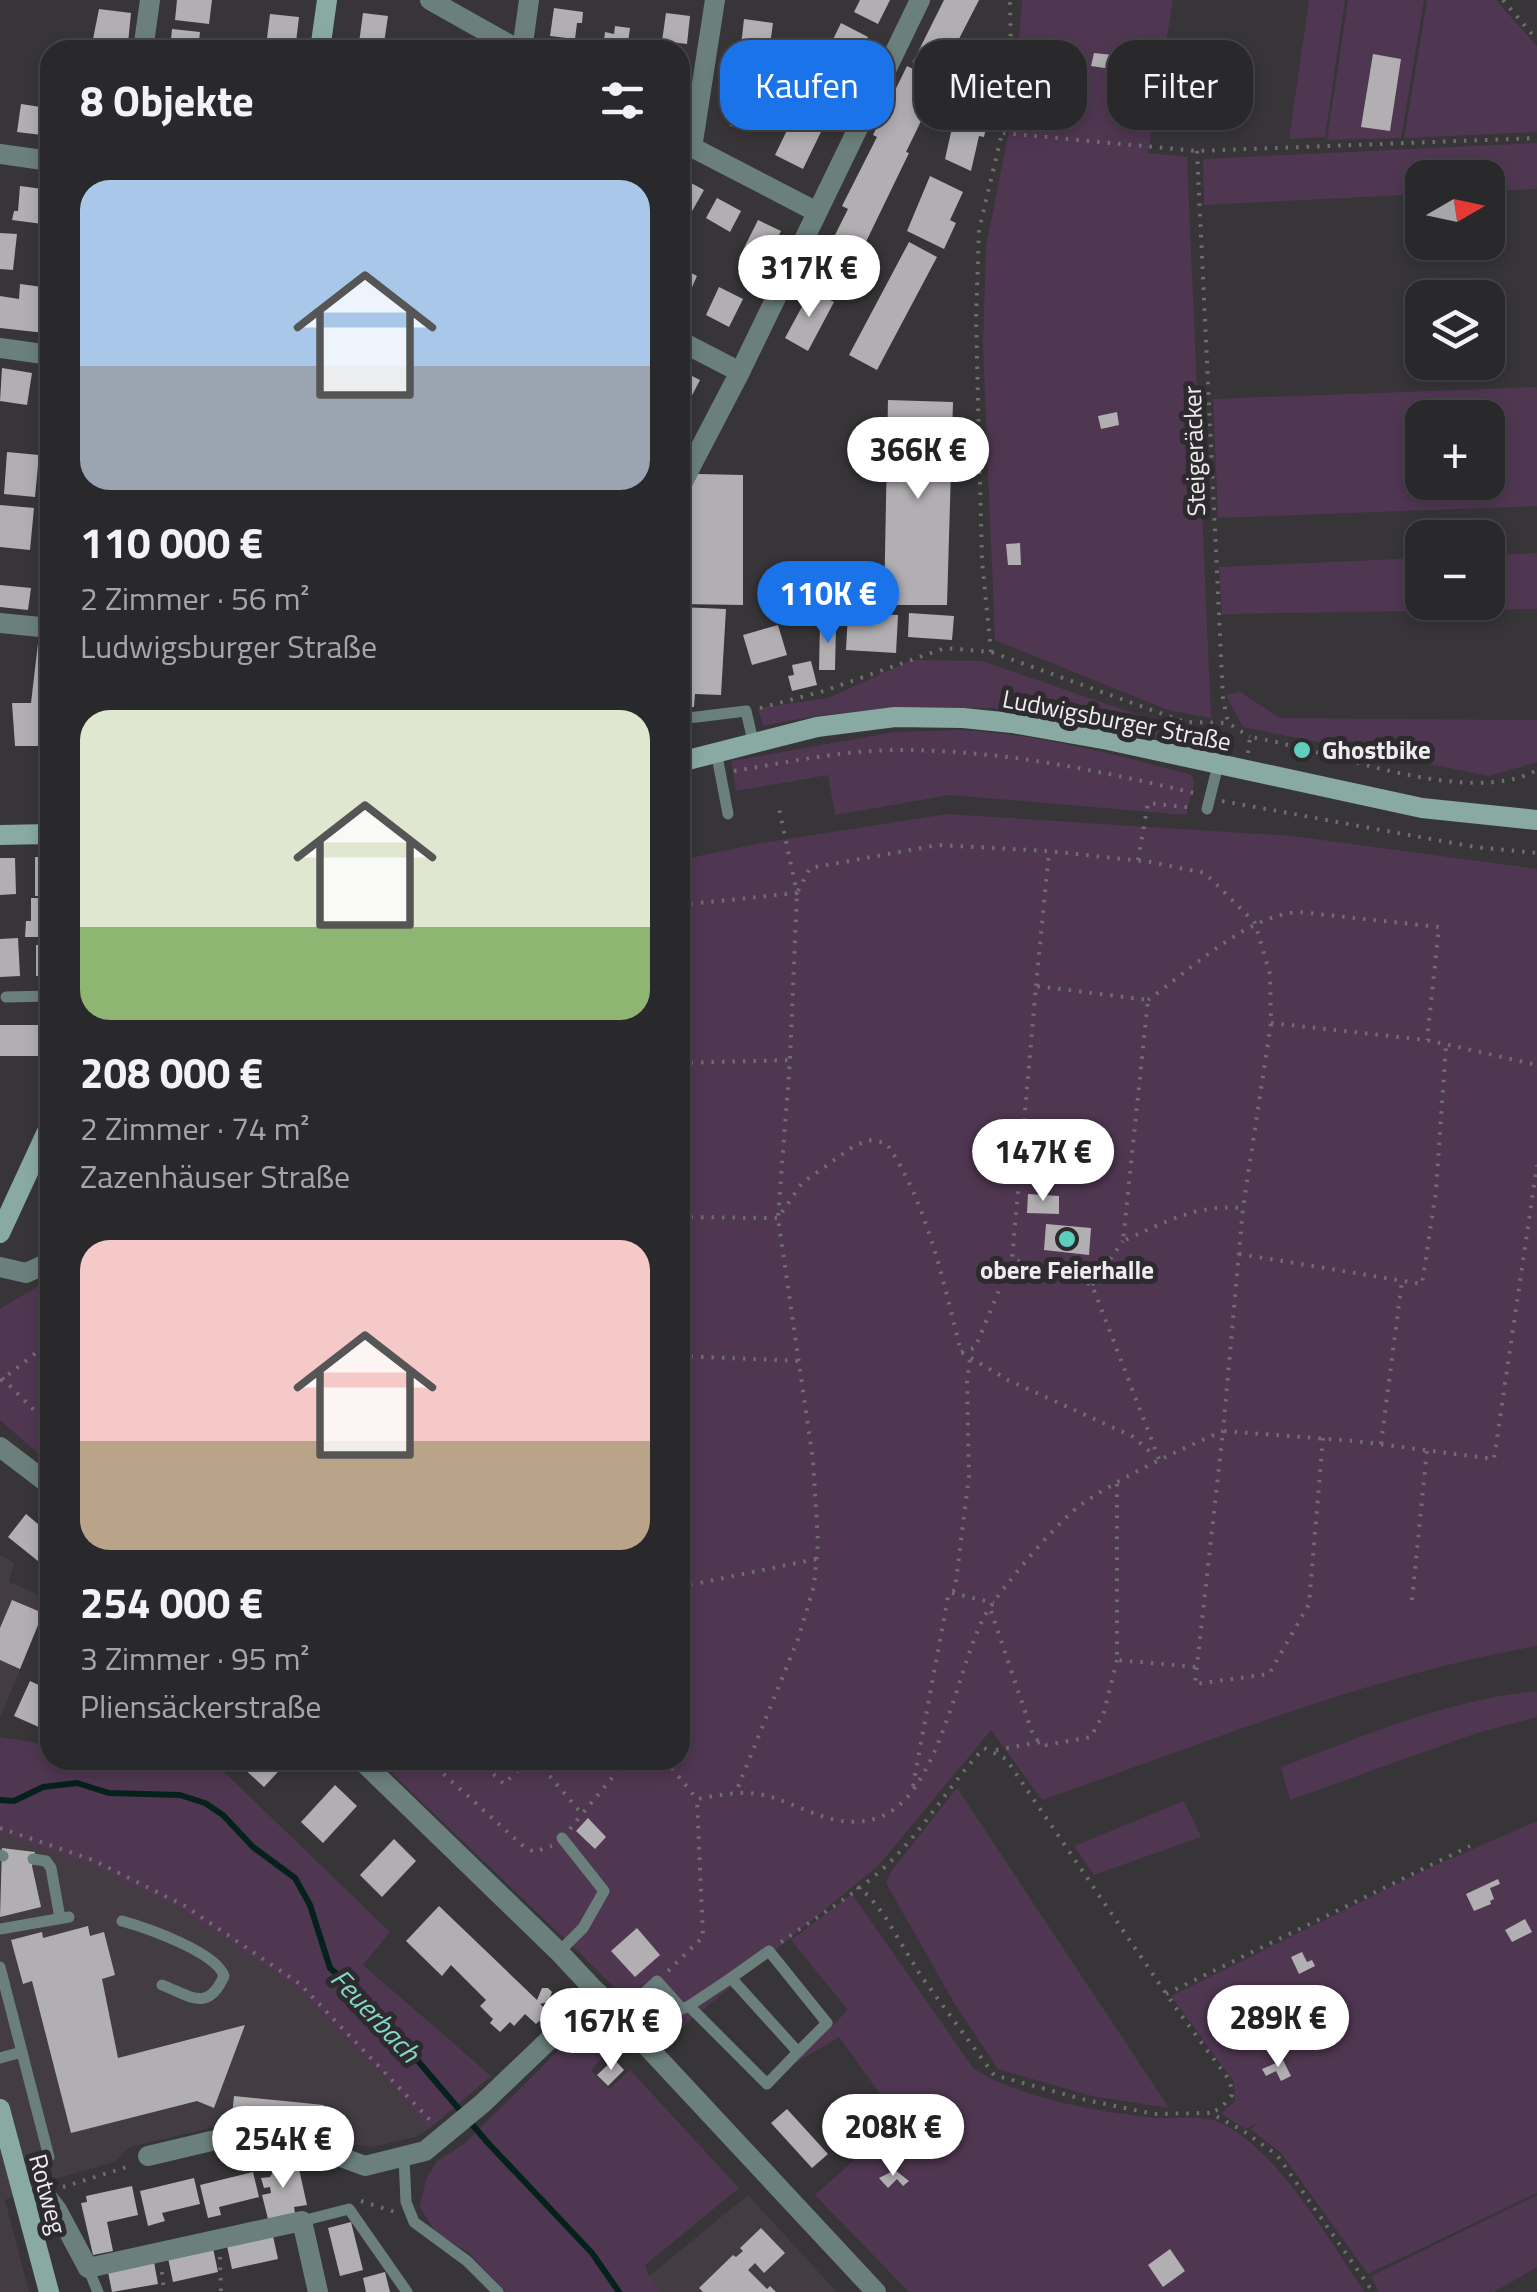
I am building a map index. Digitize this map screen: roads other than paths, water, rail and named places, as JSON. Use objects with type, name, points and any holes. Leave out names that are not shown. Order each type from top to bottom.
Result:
[{"type":"main road","points":[[321,40],[327,0]]},
{"type":"main road","name":"Ludwigsburger Straße","points":[[690,757],[817,726],[895,718],[963,718],[1050,730],[1422,808],[1537,820]]},
{"type":"main road","points":[[0,834],[40,834]]},
{"type":"main road","points":[[0,1233],[40,1147]]},
{"type":"main road","name":"Rotweg","points":[[0,2108],[48,2292]]},
{"type":"street","points":[[145,40],[150,0]]},
{"type":"street","points":[[430,0],[503,40]]},
{"type":"street","points":[[523,40],[530,0]]},
{"type":"street","points":[[690,125],[715,0]]},
{"type":"street","points":[[690,468],[920,0]]},
{"type":"street","points":[[690,147],[816,211]]},
{"type":"street","points":[[0,154],[40,160]]},
{"type":"street","points":[[690,346],[740,372]]},
{"type":"street","points":[[0,348],[40,353]]},
{"type":"street","points":[[0,623],[40,627]]},
{"type":"street","points":[[0,1268],[26,1273],[40,1267]]},
{"type":"street","points":[[0,1447],[40,1477]]},
{"type":"street","points":[[371,1770],[559,1952],[876,2292]]},
{"type":"street","points":[[148,2156],[228,2137],[266,2135],[301,2142],[365,2166],[425,2151],[483,2103],[598,1993]]},
{"type":"street","points":[[24,2197],[46,2196],[88,2268],[302,2220],[318,2292]]},
{"type":"lane","points":[[690,718],[746,711],[753,742]]},
{"type":"lane","points":[[716,751],[728,814]]},
{"type":"lane","points":[[1209,803],[1218,765]]},
{"type":"lane","points":[[6,997],[40,996]]},
{"type":"lane","points":[[559,1952],[583,1928],[604,1891],[562,1838]]},
{"type":"lane","points":[[0,1929],[65,1918],[51,1868],[46,1861],[33,1859]]},
{"type":"lane","points":[[122,1921],[154,1930],[200,1954],[222,1968],[224,1976],[216,1994],[209,1998],[199,1999],[162,1985]]},
{"type":"lane","points":[[619,2016],[657,1981],[682,2009],[689,2006],[769,1951],[827,2022],[767,2084],[689,2006]]},
{"type":"lane","points":[[0,1967],[49,2157]]},
{"type":"lane","points":[[731,1978],[798,2052]]},
{"type":"lane","points":[[0,2058],[22,2052]]},
{"type":"lane","points":[[404,2158],[406,2202],[414,2222],[467,2261],[498,2292]]},
{"type":"lane","points":[[302,2220],[349,2209],[407,2292]]},
{"type":"lane","points":[[88,2268],[98,2292]]},
{"type":"waterway","name":"Feuerbach","points":[[0,1800],[14,1801],[43,1787],[77,1783],[109,1793],[180,1795],[205,1803],[223,1815],[253,1847],[295,1878],[310,1905],[330,1968],[365,1999],[488,2143],[592,2253],[619,2292]]},
{"type":"place","name":"Ghostbike","points":[[1302,750]]},
{"type":"place","name":"obere Feierhalle","points":[[1067,1239]]}]
